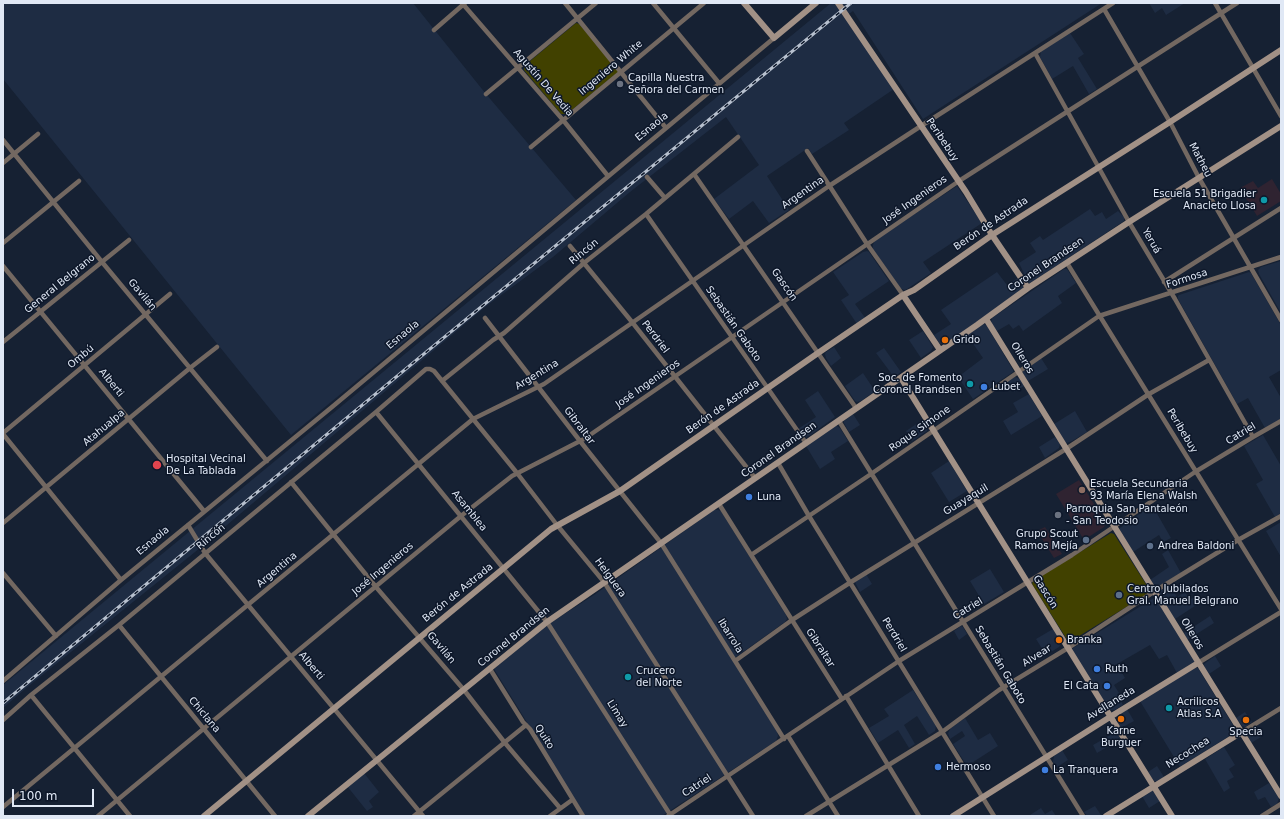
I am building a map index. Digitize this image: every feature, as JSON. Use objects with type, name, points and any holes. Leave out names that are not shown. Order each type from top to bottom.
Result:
[{"type":"street","points":[[565,3],[666,128]]},
{"type":"street","points":[[486,94],[596,3]]},
{"type":"street","points":[[653,3],[719,83]]},
{"type":"street","name":"Ingeniero White","points":[[531,147],[704,3]]},
{"type":"street","points":[[744,3],[774,38]]},
{"type":"street","name":"Esnaola","points":[[3,681],[121,580],[267,461],[816,3]]},
{"type":"street","name":"Peribebuy","points":[[838,3],[959,181],[1028,288]]},
{"type":"street","name":"Argentina","points":[[3,807],[473,419],[539,387],[829,186],[1113,3]]},
{"type":"street","points":[[1214,3],[1281,116]]},
{"type":"street","name":"José Ingenieros","points":[[98,816],[461,516],[517,473],[580,441],[959,181],[1237,3]]},
{"type":"street","points":[[434,30],[464,4]]},
{"type":"street","name":"Agustín De Vedia","points":[[464,4],[563,120],[608,176]]},
{"type":"street","name":"Matheu","points":[[1104,9],[1170,122],[1199,178],[1281,320]]},
{"type":"street","name":"Berón de Astrada","points":[[204,816],[556,525],[620,491],[818,353],[914,290],[992,234],[1281,50]]},
{"type":"street","name":"Yeruá","points":[[1035,52],[1129,222],[1253,437]]},
{"type":"street","name":"Coronel Brandsen","points":[[308,816],[547,622],[986,319],[1028,288],[1281,126]]},
{"type":"street","points":[[3,163],[38,134]]},
{"type":"street","name":"Rincón","points":[[442,381],[504,333],[584,263],[646,214],[738,137]]},
{"type":"street","name":"Gavilán","points":[[3,140],[267,461]]},
{"type":"street","points":[[807,151],[867,244],[940,350]]},
{"type":"street","name":"Gascón","points":[[694,174],[856,408]]},
{"type":"street","points":[[648,177],[665,198]]},
{"type":"street","points":[[3,243],[79,181]]},
{"type":"street","points":[[1164,282],[1281,208]]},
{"type":"street","name":"Sebastián Gaboto","points":[[646,214],[806,443]]},
{"type":"street","name":"General Belgrano","points":[[3,342],[129,240]]},
{"type":"street","name":"Perdriel","points":[[570,246],[755,478]]},
{"type":"street","name":"Formosa","points":[[1099,316],[1171,294],[1281,257]]},
{"type":"street","name":"Peribebuy","points":[[1067,263],[1281,610]]},
{"type":"street","name":"Alberti","points":[[3,266],[204,511]]},
{"type":"street","name":"Ombú","points":[[3,434],[170,294]]},
{"type":"street","name":"Roque Simone","points":[[752,555],[1099,316]]},
{"type":"street","name":"Gibraltar","points":[[485,318],[661,543]]},
{"type":"street","name":"Olleros","points":[[986,319],[1281,796]]},
{"type":"street","name":"Atahualpa","points":[[3,524],[128,419],[217,347]]},
{"type":"street","name":"Guayaquil","points":[[735,660],[792,620],[851,582],[1066,449],[1149,394],[1209,360]]},
{"type":"street","name":"Rincón","points":[[3,720],[426,369],[430,369]]},
{"type":"street","name":"Helguera","points":[[430,369],[434,371],[517,473],[556,525],[604,582],[753,816]]},
{"type":"street","name":"Gascón","points":[[900,378],[1172,816]]},
{"type":"street","name":"Asamblea","points":[[376,412],[547,622]]},
{"type":"street","name":"Sebastián Gaboto","points":[[839,421],[1083,816]]},
{"type":"street","name":"Catriel","points":[[670,816],[899,661],[1028,583],[1195,472],[1281,421]]},
{"type":"street","points":[[3,434],[121,580]]},
{"type":"street","name":"Perdriel","points":[[778,463],[809,516],[994,816]]},
{"type":"street","name":"Gavilán","points":[[291,482],[333,535],[420,637],[505,743],[560,808]]},
{"type":"street","name":"Gibraltar","points":[[719,504],[792,620],[888,764],[919,816]]},
{"type":"street","name":"Alvear","points":[[806,816],[942,732],[1003,687],[1068,648],[1155,591],[1238,540],[1281,516]]},
{"type":"street","name":"Alberti","points":[[188,525],[205,553],[423,816]]},
{"type":"street","name":"Ibarrola","points":[[661,543],[735,660],[830,801],[838,816]]},
{"type":"street","points":[[3,573],[56,636]]},
{"type":"street","name":"Avellaneda","points":[[953,816],[1281,610]]},
{"type":"street","name":"Limay","points":[[547,622],[670,816]]},
{"type":"street","name":"Chiclana","points":[[119,625],[275,816]]},
{"type":"street","name":"Quito","points":[[490,668],[583,816]]},
{"type":"street","points":[[31,696],[130,816]]},
{"type":"street","name":"Necochea","points":[[1106,816],[1281,708]]},
{"type":"street","points":[[414,816],[526,725]]},
{"type":"street","points":[[550,816],[572,800]]},
{"type":"street","points":[[1262,816],[1281,804]]},
{"type":"shaded area","points":[[3,3],[413,3],[486,94],[576,200],[291,435],[3,79]]},
{"type":"shaded area","points":[[831,3],[1102,3],[923,119],[853,11],[845,17],[894,89],[844,123],[849,130],[812,154],[808,148],[767,176],[789,210],[769,223],[753,201],[729,219],[714,199],[759,165],[726,117],[630,192],[553,257],[485,307],[195,552],[3,708],[3,685]]},
{"type":"shaded area","points":[[1149,3],[1185,3],[1166,15],[1162,8],[1155,13]]},
{"type":"shaded area","points":[[576,23],[579,24],[618,68],[618,72],[567,114],[561,114],[524,70],[524,66]]},
{"type":"shaded area","points":[[1070,33],[1084,54],[1078,58],[1097,89],[1089,94],[1073,66],[1052,79],[1040,57],[1041,51]]},
{"type":"shaded area","name":"Escuela 51 Brigadier Anacleto Llosa","points":[[1272,179],[1281,194],[1281,201],[1257,216],[1240,188],[1253,181],[1258,188]]},
{"type":"shaded area","points":[[957,186],[982,223],[923,262],[931,273],[907,289],[904,290],[900,288],[873,250],[875,240]]},
{"type":"shaded area","points":[[1090,209],[1095,216],[1102,212],[1106,219],[1118,211],[1124,217],[1124,221],[1029,284],[1019,263],[1036,252],[1030,243],[1040,236],[1043,240]]},
{"type":"shaded area","points":[[867,251],[889,281],[855,304],[866,319],[857,324],[841,300],[849,295],[833,272],[863,252]]},
{"type":"shaded area","points":[[1281,261],[1281,313],[1258,270],[1261,267]]},
{"type":"shaded area","points":[[1064,269],[1067,269],[1076,283],[1058,296],[1062,303],[1023,331],[1019,325],[1013,329],[1009,324],[997,331],[991,323],[992,318]]},
{"type":"shaded area","points":[[997,272],[1007,285],[1018,278],[1023,286],[1023,289],[944,345],[939,343],[934,335],[951,324],[941,310]]},
{"type":"shaded area","points":[[1249,272],[1281,325],[1281,370],[1269,377],[1281,398],[1281,419],[1265,428],[1248,398],[1237,404],[1178,299],[1179,295]]},
{"type":"shaded area","points":[[984,324],[987,326],[1013,372],[973,399],[958,377],[983,358],[967,335]]},
{"type":"shaded area","points":[[923,331],[933,347],[931,351],[921,358],[909,340]]},
{"type":"shaded area","points":[[834,347],[841,358],[831,366],[825,354]]},
{"type":"shaded area","points":[[884,348],[901,372],[894,377],[876,353]]},
{"type":"shaded area","points":[[1041,358],[1048,369],[1028,381],[1023,374],[1023,371]]},
{"type":"shaded area","points":[[863,373],[875,391],[861,401],[857,402],[845,386]]},
{"type":"shaded area","points":[[1015,377],[1020,379],[1024,386],[1014,392],[1007,381]]},
{"type":"shaded area","points":[[818,391],[835,417],[809,436],[805,437],[798,429],[816,417],[805,400]]},
{"type":"shaded area","points":[[1029,394],[1042,416],[1011,435],[1003,421],[1018,412],[1013,403]]},
{"type":"shaded area","points":[[1075,411],[1087,432],[1067,443],[1054,424]]},
{"type":"shaded area","points":[[853,414],[860,425],[849,432],[844,421]]},
{"type":"shaded area","points":[[924,419],[928,427],[927,431],[912,441],[906,431]]},
{"type":"shaded area","points":[[834,426],[840,428],[848,441],[831,452],[835,459],[820,469],[806,446]]},
{"type":"shaded area","points":[[1263,435],[1281,466],[1281,513],[1275,517],[1256,484],[1263,480],[1244,446]]},
{"type":"shaded area","points":[[1055,437],[1060,444],[1059,448],[1045,458],[1039,447]]},
{"type":"shaded area","points":[[949,461],[967,491],[949,502],[931,473]]},
{"type":"shaded area","points":[[1079,480],[1106,523],[1104,527],[1084,540],[1056,494]]},
{"type":"shaded area","points":[[1152,505],[1171,538],[1163,542],[1159,535],[1133,552],[1120,528]]},
{"type":"shaded area","points":[[714,510],[721,511],[786,615],[787,619],[785,622],[733,659],[777,731],[778,736],[776,741],[662,816],[585,816],[494,669],[544,627],[594,595]]},
{"type":"shaded area","points":[[1281,522],[1281,557],[1266,531]]},
{"type":"shaded area","points":[[1045,527],[1062,554],[1054,558],[1037,531]]},
{"type":"shaded area","points":[[1111,533],[1114,534],[1149,589],[1149,593],[1071,641],[1068,641],[1032,584],[1033,581]]},
{"type":"shaded area","points":[[1168,550],[1181,573],[1158,587],[1154,586],[1150,580],[1169,567],[1162,554]]},
{"type":"shaded area","points":[[990,569],[1004,592],[984,604],[970,581]]},
{"type":"shaded area","points":[[866,574],[872,584],[860,592],[855,582]]},
{"type":"shaded area","points":[[1170,585],[1177,597],[1185,592],[1189,600],[1197,596],[1201,602],[1175,619],[1160,596],[1161,590]]},
{"type":"shaded area","points":[[1156,598],[1195,660],[1177,673],[1167,655],[1159,659],[1150,645],[1117,664],[1125,678],[1114,685],[1119,693],[1117,694],[1123,705],[1115,710],[1109,710],[1072,650]]},
{"type":"shaded area","points":[[1210,616],[1214,623],[1187,640],[1184,633]]},
{"type":"shaded area","points":[[961,626],[967,634],[959,640],[954,631]]},
{"type":"shaded area","points":[[1053,629],[1061,641],[1061,644],[1059,647],[1046,655],[1036,639]]},
{"type":"shaded area","points":[[1215,656],[1221,666],[1209,674],[1204,664]]},
{"type":"shaded area","points":[[1195,668],[1198,668],[1236,730],[1234,733],[1180,767],[1140,701]]},
{"type":"shaded area","points":[[913,690],[936,726],[935,731],[929,735],[917,716],[904,725],[915,744],[909,748],[898,730],[878,743],[869,728],[889,716],[884,709]]},
{"type":"shaded area","points":[[1127,709],[1134,721],[1121,728],[1116,718],[1117,715]]},
{"type":"shaded area","points":[[1245,712],[1252,722],[1245,727],[1242,726],[1236,718]]},
{"type":"shaded area","points":[[965,718],[978,740],[990,733],[998,746],[967,766],[953,744],[965,736],[962,731],[950,739],[948,733],[951,728]]},
{"type":"shaded area","points":[[1254,726],[1261,737],[1251,743],[1246,732]]},
{"type":"shaded area","points":[[1116,732],[1121,739],[1097,753],[1093,745]]},
{"type":"shaded area","points":[[1224,747],[1235,765],[1229,769],[1234,777],[1227,781],[1230,788],[1224,792],[1205,759]]},
{"type":"shaded area","points":[[1062,750],[1068,760],[1057,767],[1053,762],[1054,756]]},
{"type":"shaded area","points":[[1157,766],[1164,777],[1158,781],[1154,781],[1148,772]]},
{"type":"shaded area","points":[[364,773],[379,792],[369,801],[373,807],[367,811],[347,786]]},
{"type":"shaded area","points":[[1269,783],[1279,798],[1277,804],[1271,807],[1265,797],[1258,800],[1254,792]]},
{"type":"shaded area","points":[[1153,791],[1160,801],[1149,808],[1142,796]]},
{"type":"shaded area","points":[[1095,806],[1101,815],[1087,816],[1084,812]]},
{"type":"shaded area","points":[[1041,808],[1045,814],[1052,810],[1056,816],[1030,815]]},
{"type":"railway","points":[[3,703],[419,358],[851,3]]},
{"type":"place","name":"Capilla Nuestra Señora del Carmen","points":[[620,84]]},
{"type":"place","name":"Escuela 51 Brigadier Anacleto Llosa","points":[[1264,200]]},
{"type":"place","name":"Grido","points":[[945,340]]},
{"type":"place","name":"Soc. de Fomento Coronel Brandsen","points":[[970,384]]},
{"type":"place","name":"Lubet","points":[[984,387]]},
{"type":"place","name":"Hospital Vecinal De La Tablada","points":[[157,465]]},
{"type":"place","name":"Escuela Secundaria 93 María Elena Walsh","points":[[1082,490]]},
{"type":"place","name":"Luna","points":[[749,497]]},
{"type":"place","name":"Parroquia San Pantaleón - San Teodosio","points":[[1058,515]]},
{"type":"place","name":"Grupo Scout Ramos Mejía","points":[[1086,540]]},
{"type":"place","name":"Andrea Baldoni","points":[[1150,546]]},
{"type":"place","name":"Centro Jubilados Gral. Manuel Belgrano","points":[[1119,595]]},
{"type":"place","name":"Branka","points":[[1059,640]]},
{"type":"place","name":"Ruth","points":[[1097,669]]},
{"type":"place","name":"Crucero del Norte","points":[[628,677]]},
{"type":"place","name":"El Cata","points":[[1107,686]]},
{"type":"place","name":"Acrilicos Atlas S.A","points":[[1169,708]]},
{"type":"place","name":"Karne Burguer","points":[[1121,719]]},
{"type":"place","name":"Specia","points":[[1246,720]]},
{"type":"place","name":"Hermoso","points":[[938,767]]},
{"type":"place","name":"La Tranquera","points":[[1045,770]]}]
